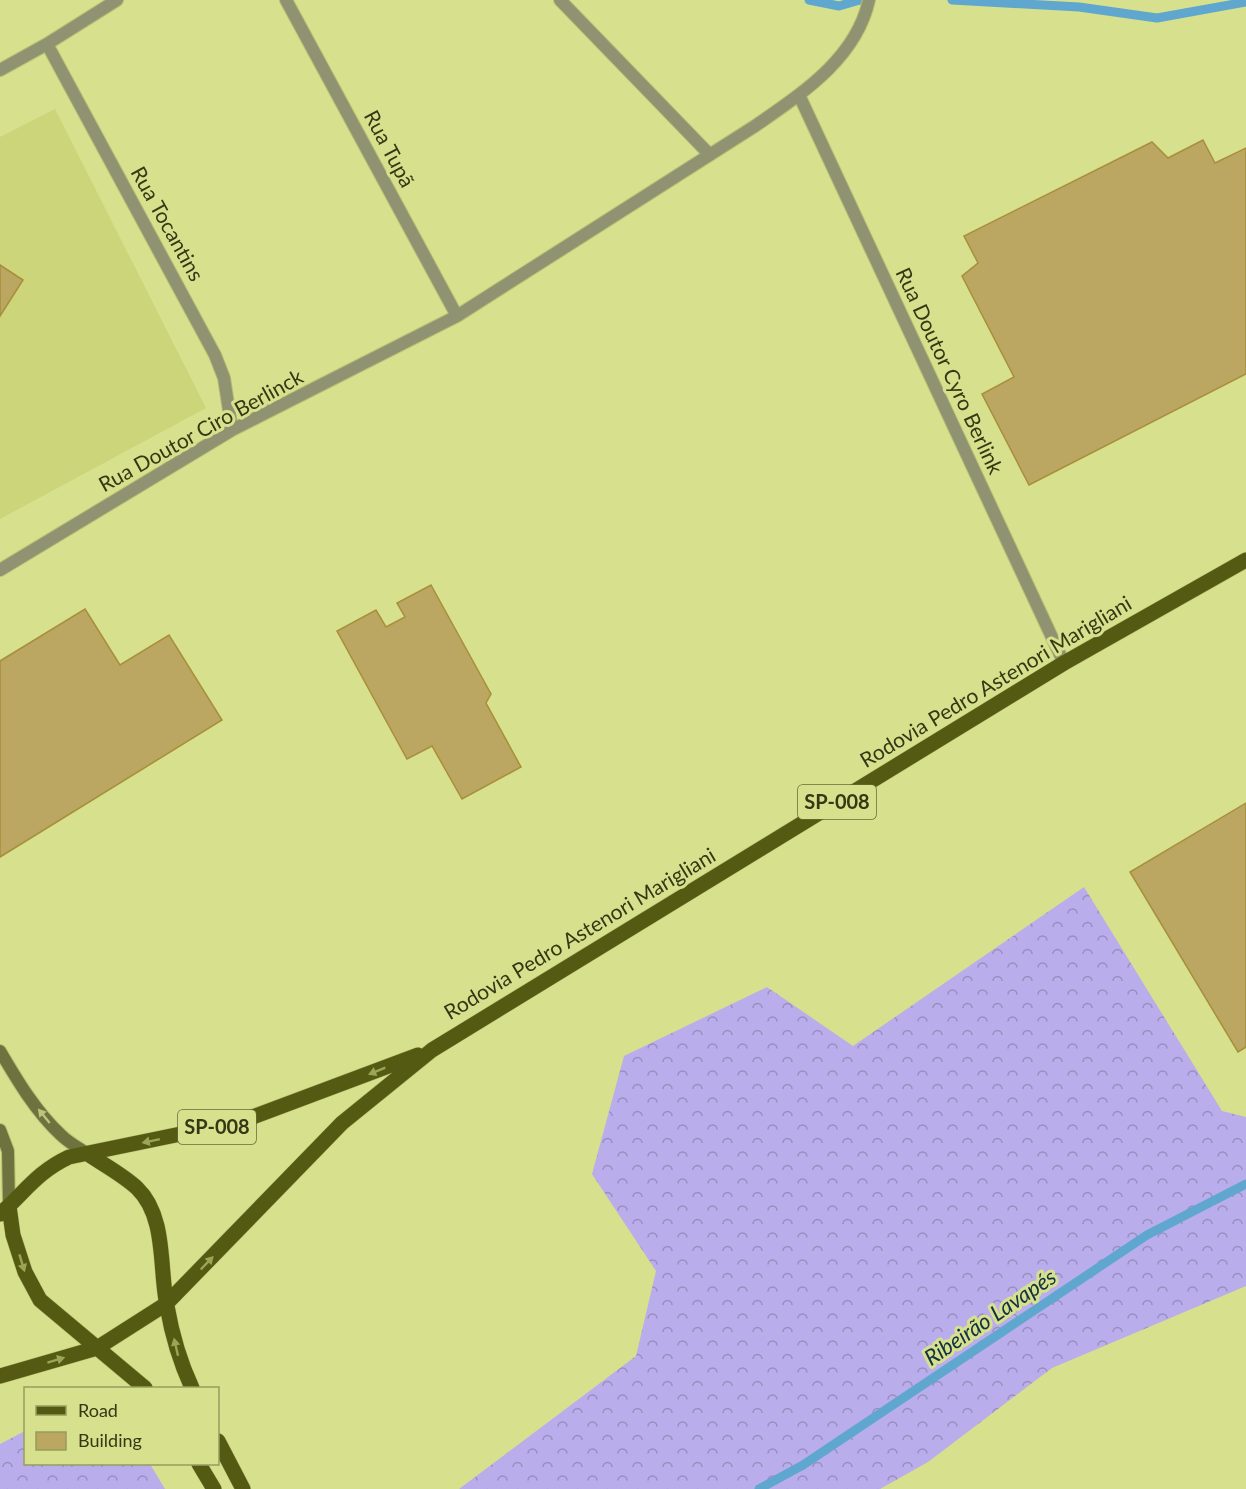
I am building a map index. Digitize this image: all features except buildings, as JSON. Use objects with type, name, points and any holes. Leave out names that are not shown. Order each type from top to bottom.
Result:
[{"type":"main road","name":"Rodovia Pedro Astenori Marigliani","points":[[0,1376],[97,1348],[166,1304],[342,1123],[432,1050],[1064,663],[1246,560]]},
{"type":"main road","name":"Rodovia Pedro Astenori Marigliani","points":[[5,1210],[28,1184],[55,1163],[69,1157],[239,1122],[432,1050]]},
{"type":"main road","points":[[88,1154],[138,1189],[151,1208],[158,1230],[166,1304],[180,1363],[191,1387]]},
{"type":"main road","points":[[5,1210],[25,1272],[40,1300],[143,1387]]},
{"type":"main road","points":[[219,1443],[243,1489]]},
{"type":"main road","points":[[200,1465],[214,1489]]},
{"type":"street","points":[[0,70],[47,44],[117,0]]},
{"type":"street","name":"Rua Tupã","points":[[286,0],[457,316]]},
{"type":"street","points":[[560,0],[710,155]]},
{"type":"street","name":"Rua Doutor Ciro Berlinck","points":[[0,570],[232,430],[457,316],[710,155],[799,95],[824,74],[844,52],[866,18],[869,0]]},
{"type":"street","name":"Rua Tocantins","points":[[47,44],[210,346],[224,378],[232,430]]},
{"type":"street","name":"Rua Doutor Cyro Berlink","points":[[799,95],[1064,663]]},
{"type":"street","points":[[0,1051],[26,1092],[61,1136],[88,1154]]},
{"type":"street","points":[[0,1130],[8,1151],[5,1210]]},
{"type":"shaded area","points":[[55,109],[206,408],[0,519],[0,137]]},
{"type":"green space","points":[[1084,887],[1222,1111],[1246,1117],[1246,1286],[1052,1368],[928,1462],[880,1489],[459,1489],[636,1356],[656,1271],[592,1174],[624,1056],[767,987],[853,1046]]},
{"type":"green space","points":[[24,1432],[24,1465],[151,1465],[165,1489],[0,1489],[0,1444]]},
{"type":"waterway","points":[[809,0],[839,6],[860,0]]},
{"type":"waterway","points":[[952,0],[1079,7],[1157,18],[1246,2]]},
{"type":"waterway","name":"Ribeirão Lavapés","points":[[759,1489],[803,1465],[1147,1235],[1246,1184]]}]
